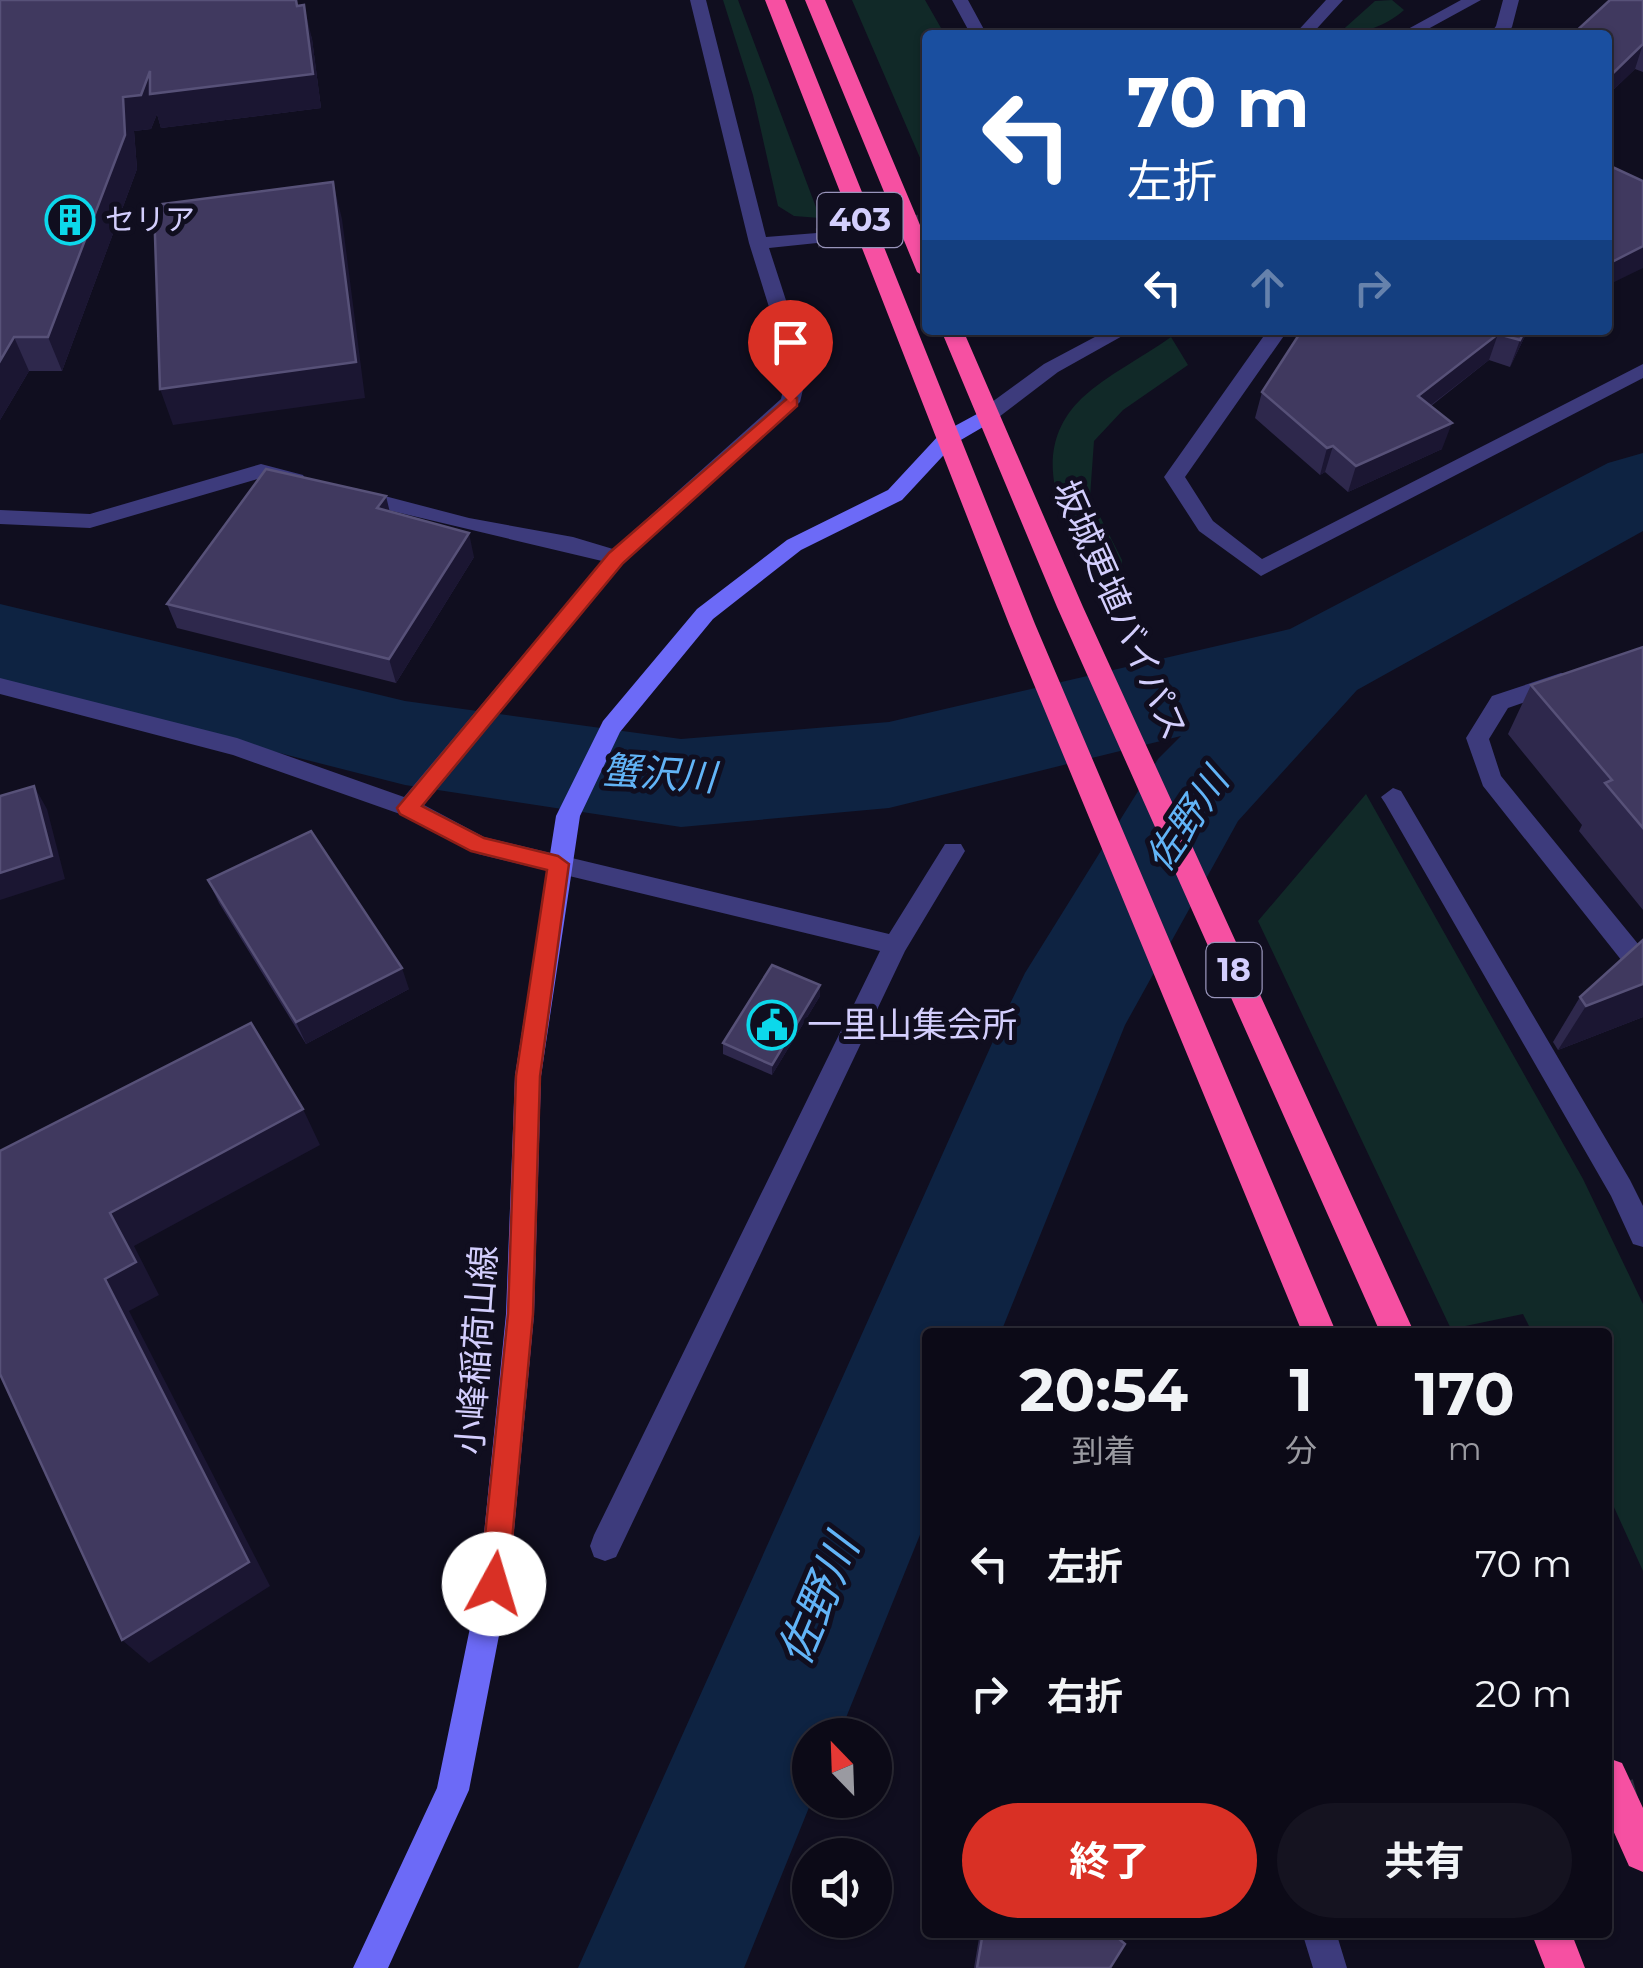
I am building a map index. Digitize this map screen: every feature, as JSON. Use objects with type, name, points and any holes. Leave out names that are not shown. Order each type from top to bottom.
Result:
[{"type":"highway","name":"403","points":[[776,0],[947,440]]},
{"type":"highway","name":"403","points":[[815,0],[922,258]]},
{"type":"highway","name":"坂城更埴バイパス","points":[[954,335],[1070,607],[1395,1328]]},
{"type":"highway","name":"18","points":[[947,440],[1316,1328]]},
{"type":"highway","points":[[1612,1786],[1643,1852]]},
{"type":"highway","points":[[1553,1938],[1565,1968]]},
{"type":"main road","name":"小峰稲荷山線","points":[[370,1968],[453,1790],[494,1584],[520,1314],[528,1076],[568,816],[611,727],[705,614],[794,545],[895,494],[947,440],[988,414]]},
{"type":"street","points":[[408,808],[616,558],[790,402],[798,368],[758,243],[698,0]]},
{"type":"street","points":[[960,0],[976,30]]},
{"type":"street","points":[[1307,30],[1335,0]]},
{"type":"street","points":[[1501,30],[1511,0]]},
{"type":"street","points":[[1413,30],[1461,2]]},
{"type":"street","points":[[758,243],[817,238]]},
{"type":"street","points":[[988,414],[1051,368],[1114,335]]},
{"type":"street","points":[[1274,335],[1174,477],[1206,526],[1260,569],[1643,370]]},
{"type":"street","points":[[0,517],[90,521],[261,471],[469,525],[573,544],[616,558]]},
{"type":"street","points":[[1589,672],[1500,702],[1477,738],[1492,780],[1643,964]]},
{"type":"street","points":[[0,686],[237,747],[408,808],[478,845],[895,945]]},
{"type":"street","points":[[1393,797],[1621,1188],[1643,1235]]},
{"type":"street","points":[[605,1546],[895,945],[953,851]]},
{"type":"street","points":[[1321,1938],[1330,1968]]},
{"type":"green space","points":[[723,0],[738,0],[820,218],[794,216],[778,206],[753,95]]},
{"type":"green space","points":[[852,0],[925,0],[942,30],[922,30],[922,162]]},
{"type":"green space","points":[[1392,0],[1404,10],[1367,30],[1343,30],[1375,1]]},
{"type":"green space","points":[[1171,337],[1188,365],[1123,410],[1094,441],[1090,497],[1122,560],[1120,584],[1101,595],[1065,522],[1053,471],[1055,446],[1064,421],[1082,398]]},
{"type":"green space","points":[[1366,794],[1583,1179],[1643,1304],[1643,1571],[1612,1503],[1612,1328],[1530,1328],[1523,1314],[1451,1328],[1258,921]]},
{"type":"building","points":[[0,0],[296,0],[297,6],[304,5],[313,74],[150,94],[150,71],[141,95],[123,97],[125,135],[48,337],[14,337],[0,361]]},
{"type":"building","points":[[1610,0],[1643,0],[1643,44],[1612,74],[1612,30],[1577,30]]},
{"type":"building","points":[[1612,167],[1643,181],[1643,246],[1612,262]]},
{"type":"building","points":[[333,182],[356,362],[160,389],[154,205]]},
{"type":"building","points":[[1299,335],[1497,335],[1418,396],[1452,423],[1356,466],[1333,446],[1327,448],[1262,392]]},
{"type":"building","points":[[266,469],[386,496],[377,508],[469,533],[389,659],[167,604]]},
{"type":"building","points":[[1643,647],[1643,828],[1605,783],[1612,780],[1531,685]]},
{"type":"building","points":[[34,786],[52,856],[0,873],[0,796]]},
{"type":"building","points":[[311,831],[402,968],[296,1022],[208,880]]},
{"type":"building","points":[[1643,940],[1643,984],[1586,1006],[1580,997]]},
{"type":"building","name":"一里山集会所","points":[[772,965],[820,985],[772,1065],[723,1043]]},
{"type":"building","points":[[251,1023],[303,1109],[110,1213],[136,1262],[105,1279],[249,1562],[122,1640],[0,1374],[0,1151]]},
{"type":"building","points":[[982,1938],[1118,1938],[1125,1944],[1110,1968],[977,1968]]},
{"type":"waterway","name":"佐野川","points":[[1319,662],[1643,487]]},
{"type":"waterway","name":"蟹沢川","points":[[0,643],[405,743],[681,783],[889,765],[1319,662]]},
{"type":"waterway","name":"佐野川","points":[[934,1328],[1069,1010],[1198,790],[1319,662]]},
{"type":"waterway","name":"佐野川","points":[[661,1968],[922,1357]]},
{"type":"tunnel","points":[[817,238],[922,224]]},
{"type":"tunnel","points":[[1612,1801],[1643,1792]]},
{"type":"place","name":"セリア","points":[[70,220]]},
{"type":"place","name":"一里山集会所","points":[[772,1025]]},
{"type":"route","points":[[494,1584],[520,1314],[528,1076],[558,864],[478,845],[408,808],[616,558],[790,402]]}]
